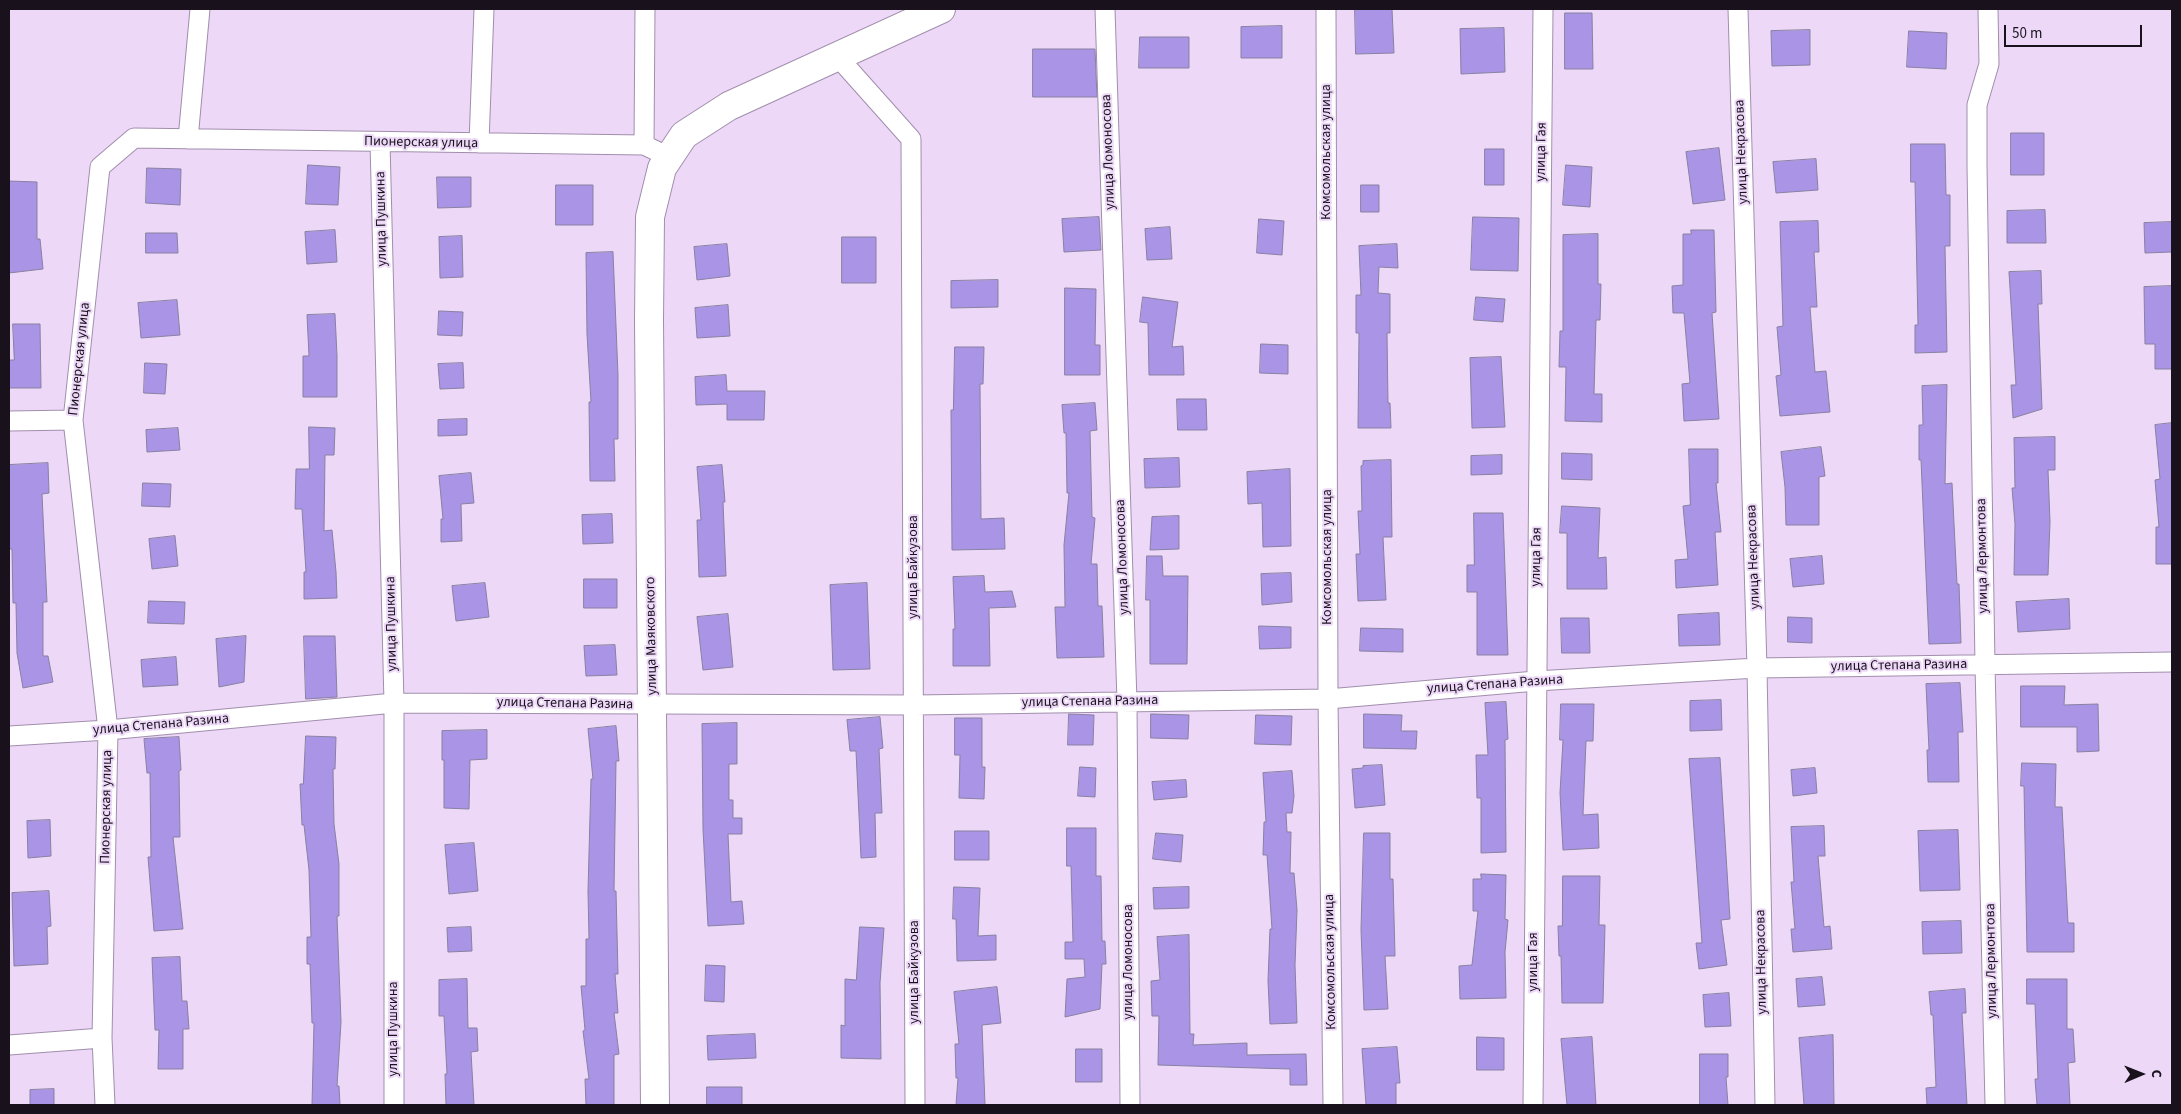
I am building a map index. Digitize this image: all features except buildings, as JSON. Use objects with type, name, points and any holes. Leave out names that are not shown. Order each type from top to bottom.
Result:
[{"type":"street","points":[[188,139],[200,9]]},
{"type":"street","points":[[479,144],[484,9]]},
{"type":"street","points":[[644,9],[644,146],[666,163],[684,135],[729,106],[929,12]]},
{"type":"street","name":"улица Ломоносова","points":[[1104,9],[1128,702],[1130,1105]]},
{"type":"street","name":"Комсомольская улица","points":[[1326,9],[1328,699],[1333,1105]]},
{"type":"street","name":"улица Гая","points":[[1533,1105],[1543,9]]},
{"type":"street","name":"улица Некрасова","points":[[1738,9],[1757,668],[1765,1105]]},
{"type":"street","name":"улица Лермонтова","points":[[1988,9],[1989,64],[1977,105],[1977,158],[1985,665],[1995,1105]]},
{"type":"street","name":"улица Байкузова","points":[[837,56],[911,139],[915,705],[915,1105]]},
{"type":"street","name":"Пионерская улица","points":[[105,1105],[102,1038],[108,730],[73,420],[100,167],[134,138],[644,146]]},
{"type":"street","name":"улица Пушкина","points":[[380,142],[394,703],[394,1105]]},
{"type":"street","name":"улица Маяковского","points":[[655,1105],[649,320],[650,217],[666,163]]},
{"type":"street","points":[[9,421],[73,420]]},
{"type":"street","name":"улица Степана Разина","points":[[9,736],[108,730],[394,703],[915,705],[1328,699],[1536,681],[1757,668],[2172,662]]},
{"type":"street","points":[[9,1045],[102,1038]]}]
